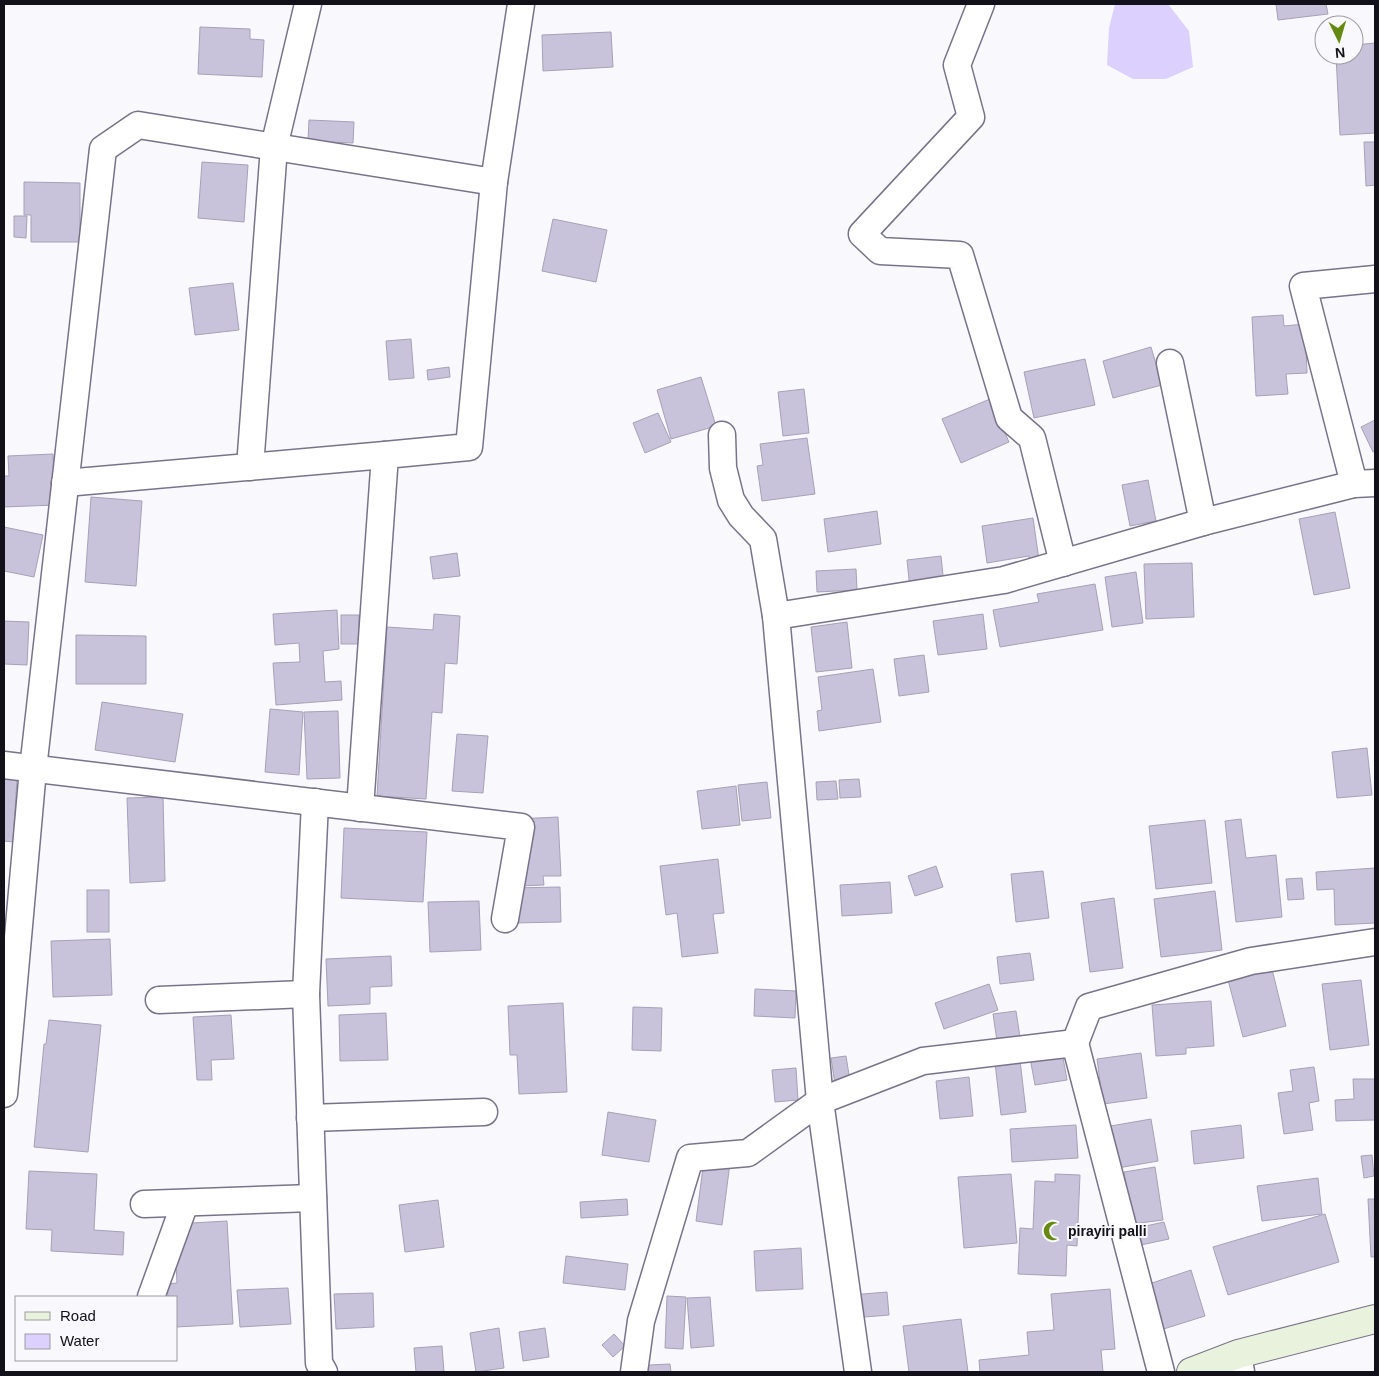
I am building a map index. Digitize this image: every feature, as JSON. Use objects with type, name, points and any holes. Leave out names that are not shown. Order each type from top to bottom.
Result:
[{"type":"main road","points":[[1191,1372],[1240,1363],[1375,1319]]},
{"type":"street","points":[[250,467],[274,147],[308,4]]},
{"type":"street","points":[[65,483],[469,447],[494,182],[521,4]]},
{"type":"street","points":[[982,4],[957,65],[971,117],[862,234],[880,251],[960,256],[1009,418],[1032,438],[1063,563]]},
{"type":"street","points":[[4,1094],[11,934],[33,769],[103,149],[138,125],[494,182]]},
{"type":"street","points":[[776,616],[1004,580],[1203,522],[1365,483],[1304,286],[1375,279]]},
{"type":"street","points":[[1170,363],[1203,522]]},
{"type":"street","points":[[722,435],[723,468],[731,500],[741,516],[763,539],[776,616],[820,1101],[858,1372]]},
{"type":"street","points":[[360,808],[385,454]]},
{"type":"street","points":[[4,766],[520,827],[505,919]]},
{"type":"street","points":[[315,802],[306,994],[319,1363],[324,1372]]},
{"type":"street","points":[[1161,1372],[1076,1043],[1089,1007],[1251,961],[1375,942]]},
{"type":"street","points":[[159,1000],[306,994]]},
{"type":"street","points":[[634,1372],[641,1321],[690,1158],[748,1153],[820,1101],[922,1061],[1076,1043]]},
{"type":"street","points":[[310,1118],[484,1112]]},
{"type":"street","points":[[144,1204],[313,1198]]},
{"type":"street","points":[[151,1296],[185,1203]]},
{"type":"water","points":[[1115,4],[1168,4],[1189,31],[1193,67],[1166,79],[1133,79],[1107,65],[1109,28]]},
{"type":"building","points":[[1276,4],[1326,4],[1328,14],[1278,20]]},
{"type":"building","points":[[200,27],[250,29],[250,39],[264,40],[262,77],[198,74]]},
{"type":"building","points":[[611,32],[613,67],[543,71],[542,35]]},
{"type":"building","points":[[1375,43],[1375,133],[1340,135],[1336,65],[1364,65],[1364,44]]},
{"type":"building","points":[[309,120],[354,122],[353,143],[308,141]]},
{"type":"building","points":[[1364,142],[1375,142],[1375,185],[1366,186]]},
{"type":"building","points":[[202,162],[248,165],[244,222],[198,218]]},
{"type":"building","points":[[24,182],[80,183],[80,242],[31,242],[31,215],[24,215]]},
{"type":"building","points":[[14,216],[27,216],[26,238],[14,237]]},
{"type":"building","points":[[553,219],[607,230],[596,282],[542,271]]},
{"type":"building","points":[[233,283],[239,330],[195,335],[189,288]]},
{"type":"building","points":[[1283,315],[1284,326],[1305,324],[1307,373],[1286,374],[1288,394],[1256,396],[1252,317]]},
{"type":"building","points":[[411,339],[414,378],[389,380],[386,341]]},
{"type":"building","points":[[1151,347],[1162,385],[1113,398],[1103,361]]},
{"type":"building","points":[[1085,359],[1095,405],[1034,418],[1024,372]]},
{"type":"building","points":[[449,367],[450,377],[428,380],[427,370]]},
{"type":"building","points":[[701,377],[716,426],[671,439],[657,390]]},
{"type":"building","points":[[804,389],[809,433],[783,436],[778,392]]},
{"type":"building","points":[[990,399],[1009,442],[961,463],[942,419]]},
{"type":"building","points":[[658,413],[671,442],[645,453],[633,423]]},
{"type":"building","points":[[1375,420],[1375,451],[1373,452],[1361,427]]},
{"type":"building","points":[[807,438],[815,494],[762,501],[757,466],[763,465],[760,444]]},
{"type":"building","points":[[53,454],[55,505],[4,507],[4,476],[9,476],[8,456]]},
{"type":"building","points":[[1148,480],[1156,521],[1130,526],[1122,485]]},
{"type":"building","points":[[91,497],[142,501],[136,586],[85,582]]},
{"type":"building","points":[[877,511],[881,544],[828,552],[824,519]]},
{"type":"building","points":[[1335,512],[1350,588],[1314,595],[1299,519]]},
{"type":"building","points":[[1033,518],[1039,560],[1029,561],[1029,556],[987,563],[982,526]]},
{"type":"building","points":[[4,527],[43,535],[34,577],[4,571]]},
{"type":"building","points":[[457,553],[460,576],[433,579],[430,557]]},
{"type":"building","points":[[941,556],[944,585],[910,589],[907,560]]},
{"type":"building","points":[[1192,563],[1194,617],[1146,619],[1144,564]]},
{"type":"building","points":[[856,569],[857,590],[817,592],[816,571]]},
{"type":"building","points":[[1136,572],[1143,623],[1112,627],[1105,577]]},
{"type":"building","points":[[1095,584],[1103,630],[1000,647],[993,610],[1039,602],[1037,594]]},
{"type":"building","points":[[337,610],[339,649],[323,651],[325,682],[341,681],[342,700],[276,705],[273,663],[300,662],[299,643],[275,645],[273,614]]},
{"type":"building","points":[[434,614],[460,616],[457,664],[445,663],[442,713],[432,712],[426,799],[377,796],[387,627],[433,630]]},
{"type":"building","points":[[983,614],[987,649],[938,655],[933,621]]},
{"type":"building","points":[[341,615],[359,615],[359,644],[341,644]]},
{"type":"building","points":[[4,621],[29,622],[27,665],[4,664]]},
{"type":"building","points":[[847,622],[852,668],[816,672],[811,627]]},
{"type":"building","points":[[76,635],[146,636],[146,684],[76,684]]},
{"type":"building","points":[[924,655],[929,692],[899,696],[894,659]]},
{"type":"building","points":[[873,669],[881,722],[819,731],[817,711],[822,710],[818,677]]},
{"type":"building","points":[[102,702],[183,714],[175,762],[95,750]]},
{"type":"building","points":[[270,709],[303,712],[299,775],[265,772]]},
{"type":"building","points":[[338,711],[340,778],[307,779],[304,712]]},
{"type":"building","points":[[457,734],[488,736],[483,793],[452,791]]},
{"type":"building","points":[[1367,748],[1372,795],[1337,798],[1332,752]]},
{"type":"building","points":[[4,779],[17,779],[13,842],[4,841]]},
{"type":"building","points":[[859,779],[861,797],[840,798],[839,780]]},
{"type":"building","points":[[836,781],[838,799],[817,800],[816,782]]},
{"type":"building","points":[[767,782],[771,818],[742,821],[738,785]]},
{"type":"building","points":[[736,786],[740,825],[702,829],[697,791]]},
{"type":"building","points":[[163,797],[165,881],[130,883],[127,798]]},
{"type":"building","points":[[558,817],[561,876],[543,876],[544,885],[520,886],[517,819]]},
{"type":"building","points":[[1241,819],[1246,858],[1276,855],[1282,917],[1236,922],[1225,821]]},
{"type":"building","points":[[1205,820],[1212,883],[1156,889],[1149,826]]},
{"type":"building","points":[[344,828],[427,832],[423,902],[341,898]]},
{"type":"building","points":[[718,859],[724,913],[713,914],[718,953],[682,957],[677,913],[666,915],[660,866]]},
{"type":"building","points":[[936,866],[943,887],[915,896],[908,876]]},
{"type":"building","points":[[1375,868],[1375,923],[1335,925],[1334,889],[1317,890],[1316,872]]},
{"type":"building","points":[[1043,871],[1049,918],[1016,922],[1011,874]]},
{"type":"building","points":[[1302,878],[1304,899],[1288,900],[1286,879]]},
{"type":"building","points":[[890,882],[892,913],[842,916],[840,885]]},
{"type":"building","points":[[560,887],[561,922],[513,923],[512,888]]},
{"type":"building","points":[[87,890],[109,890],[109,932],[87,932]]},
{"type":"building","points":[[1215,891],[1222,950],[1161,957],[1154,899]]},
{"type":"building","points":[[1114,898],[1123,968],[1090,972],[1081,903]]},
{"type":"building","points":[[479,901],[481,950],[430,952],[428,902]]},
{"type":"building","points":[[110,939],[112,995],[53,997],[51,941]]},
{"type":"building","points":[[1030,953],[1034,980],[1000,984],[997,957]]},
{"type":"building","points":[[391,956],[392,986],[370,987],[370,1004],[328,1006],[326,959]]},
{"type":"building","points":[[1271,965],[1286,1026],[1243,1037],[1227,976]]},
{"type":"building","points":[[1361,980],[1369,1045],[1330,1050],[1322,984]]},
{"type":"building","points":[[989,984],[998,1010],[944,1029],[935,1003]]},
{"type":"building","points":[[755,989],[796,991],[795,1018],[754,1016]]},
{"type":"building","points":[[1211,1001],[1214,1046],[1186,1048],[1186,1054],[1156,1056],[1152,1005]]},
{"type":"building","points":[[563,1003],[567,1092],[519,1094],[517,1055],[510,1055],[508,1006]]},
{"type":"building","points":[[633,1007],[662,1008],[661,1051],[632,1050]]},
{"type":"building","points":[[1016,1011],[1020,1037],[997,1041],[993,1014]]},
{"type":"building","points":[[386,1013],[388,1060],[340,1061],[339,1015]]},
{"type":"building","points":[[231,1015],[234,1059],[211,1060],[212,1080],[197,1080],[193,1017]]},
{"type":"building","points":[[49,1020],[101,1025],[88,1152],[34,1147],[44,1044],[46,1044]]},
{"type":"building","points":[[1062,1052],[1067,1080],[1035,1085],[1030,1058]]},
{"type":"building","points":[[1141,1053],[1147,1098],[1103,1104],[1097,1059]]},
{"type":"building","points":[[846,1056],[850,1081],[835,1084],[831,1058]]},
{"type":"building","points":[[1020,1060],[1026,1112],[1001,1115],[995,1063]]},
{"type":"building","points":[[1314,1067],[1319,1101],[1309,1103],[1313,1130],[1284,1134],[1278,1093],[1293,1091],[1290,1070]]},
{"type":"building","points":[[796,1068],[798,1100],[775,1102],[772,1070]]},
{"type":"building","points":[[969,1077],[973,1116],[940,1119],[936,1081]]},
{"type":"building","points":[[1353,1079],[1375,1079],[1375,1120],[1336,1121],[1335,1100],[1354,1099]]},
{"type":"building","points":[[608,1112],[656,1120],[649,1162],[602,1155]]},
{"type":"building","points":[[1151,1119],[1158,1161],[1112,1169],[1105,1127]]},
{"type":"building","points":[[1076,1125],[1078,1158],[1012,1162],[1010,1129]]},
{"type":"building","points":[[1241,1125],[1244,1158],[1194,1164],[1191,1131]]},
{"type":"building","points":[[1372,1155],[1374,1176],[1364,1178],[1361,1156]]},
{"type":"building","points":[[704,1160],[730,1163],[722,1225],[696,1221]]},
{"type":"building","points":[[1155,1167],[1163,1220],[1132,1224],[1124,1172]]},
{"type":"building","points":[[29,1171],[97,1174],[94,1230],[124,1232],[123,1255],[51,1251],[52,1230],[26,1229]]},
{"type":"building","points":[[1011,1174],[1017,1243],[964,1248],[958,1177]]},
{"type":"building","points":[[1055,1174],[1080,1175],[1077,1246],[1067,1245],[1066,1276],[1018,1274],[1020,1228],[1033,1229],[1035,1181],[1055,1182]]},
{"type":"building","points":[[1318,1178],[1322,1214],[1262,1221],[1257,1186]]},
{"type":"building","points":[[627,1199],[628,1215],[581,1218],[580,1202]]},
{"type":"building","points":[[1368,1199],[1375,1199],[1375,1257],[1371,1257]]},
{"type":"building","points":[[438,1200],[444,1247],[405,1252],[399,1205]]},
{"type":"building","points":[[1325,1214],[1339,1262],[1228,1295],[1213,1247]]},
{"type":"building","points":[[227,1221],[233,1324],[178,1327],[178,1296],[168,1296],[167,1284],[177,1283],[174,1224]]},
{"type":"building","points":[[1164,1222],[1169,1239],[1136,1246],[1132,1229]]},
{"type":"building","points":[[801,1248],[803,1289],[756,1291],[754,1251]]},
{"type":"building","points":[[566,1256],[628,1264],[625,1290],[563,1283]]},
{"type":"building","points":[[1191,1270],[1205,1316],[1154,1332],[1140,1287]]},
{"type":"building","points":[[288,1288],[291,1324],[240,1327],[237,1290]]},
{"type":"building","points":[[1110,1289],[1115,1349],[1101,1350],[1103,1372],[980,1372],[979,1360],[1029,1355],[1027,1332],[1054,1330],[1051,1294]]},
{"type":"building","points":[[887,1292],[889,1315],[852,1318],[851,1295]]},
{"type":"building","points":[[373,1293],[374,1327],[336,1329],[334,1294]]},
{"type":"building","points":[[667,1296],[686,1297],[683,1349],[665,1348]]},
{"type":"building","points":[[710,1297],[714,1346],[691,1348],[687,1298]]},
{"type":"building","points":[[961,1319],[968,1372],[909,1372],[903,1326]]},
{"type":"building","points":[[499,1328],[504,1368],[476,1372],[470,1333]]},
{"type":"building","points":[[545,1328],[549,1357],[523,1361],[519,1332]]},
{"type":"building","points":[[614,1334],[625,1346],[613,1357],[602,1345]]},
{"type":"building","points":[[442,1346],[444,1372],[416,1372],[414,1348]]},
{"type":"building","points":[[670,1364],[671,1372],[629,1372],[629,1366]]},
{"type":"place","name":"pirayiri palli","points":[[1053,1231]]}]
